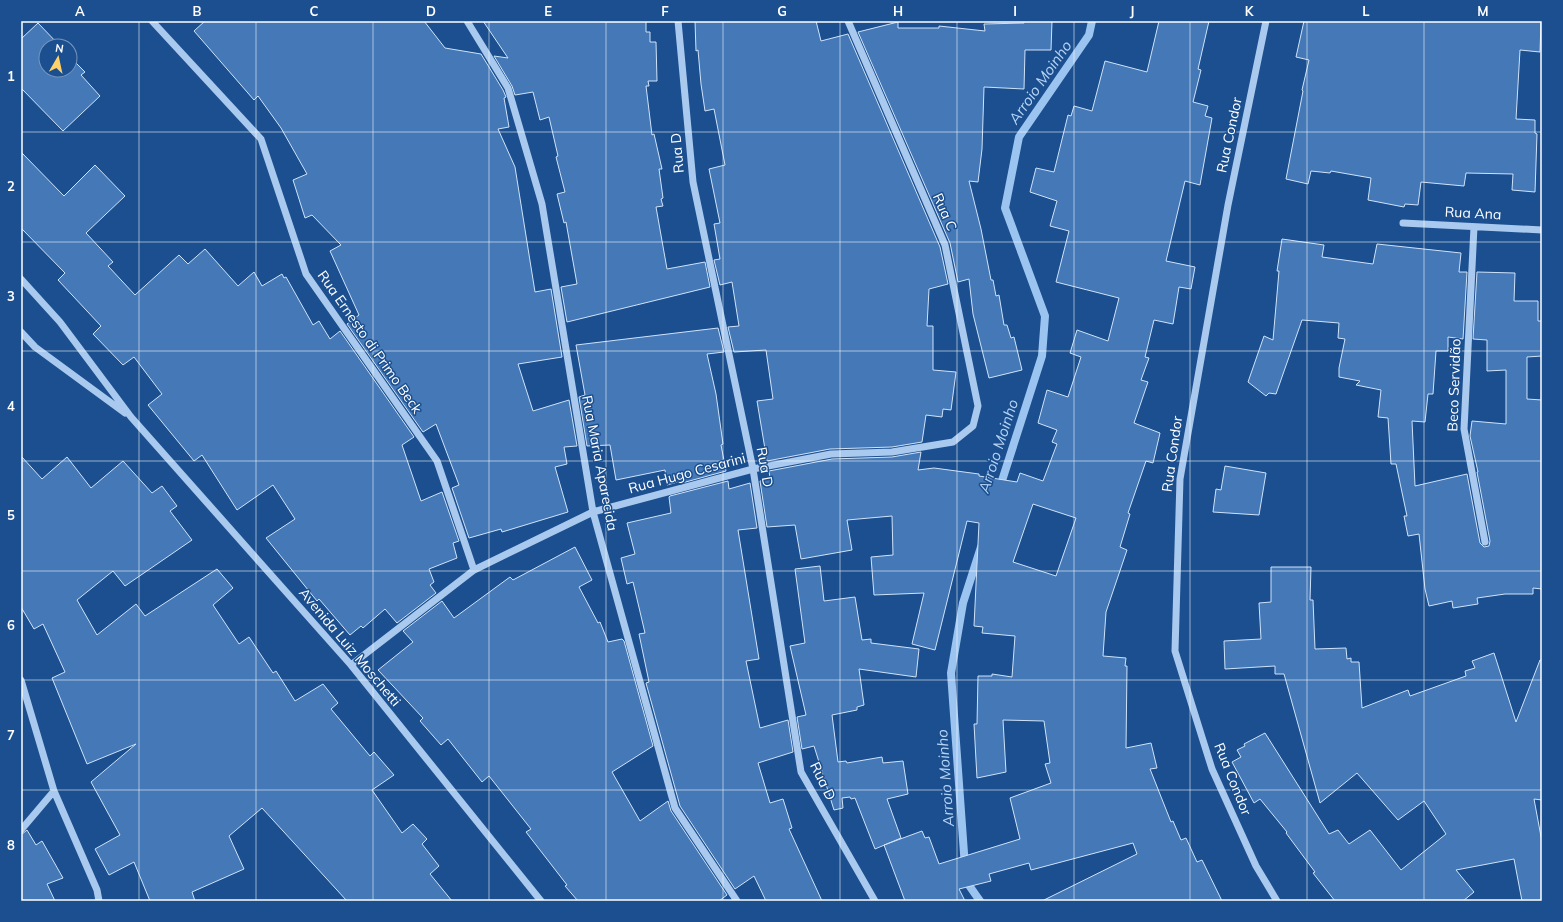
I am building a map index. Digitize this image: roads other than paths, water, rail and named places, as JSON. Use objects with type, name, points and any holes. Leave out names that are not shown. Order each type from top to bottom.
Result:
[{"type":"street","name":"Rua Ernesto di Primo Beck","points":[[152,21],[261,139],[306,274],[437,461],[474,570]]},
{"type":"street","name":"Rua Maria Aparecida","points":[[467,21],[508,88],[542,204],[593,512],[675,808],[737,901]]},
{"type":"street","name":"Rua D","points":[[678,21],[693,182],[753,469],[801,772],[875,901]]},
{"type":"street","name":"Rua C","points":[[848,21],[945,244],[978,406],[973,426]]},
{"type":"street","name":"Rua Condor","points":[[1266,21],[1228,205],[1180,479],[1175,651],[1212,769],[1256,866],[1277,901]]},
{"type":"street","name":"Rua Ana","points":[[1403,223],[1542,230]]},
{"type":"street","name":"Beco Servidão","points":[[1474,227],[1464,429],[1485,542]]},
{"type":"street","name":"Avenida Luiz Moschetti","points":[[21,279],[60,322],[131,417],[351,665],[541,901]]},
{"type":"street","name":"Avenida Luiz Moschetti","points":[[21,332],[35,347],[131,417]]},
{"type":"street","name":"Rua Hugo Cesarini","points":[[351,665],[474,570],[593,512],[753,469],[831,454],[892,452],[953,442],[973,426]]},
{"type":"street","points":[[21,680],[54,791],[97,890],[99,901]]},
{"type":"street","points":[[21,830],[54,791]]},
{"type":"waterway","name":"Arroio Moinho","points":[[999,490],[1042,356],[1045,316],[1005,208],[1019,137],[1089,35],[1092,21]]},
{"type":"waterway","name":"Arroio Moinho","points":[[980,901],[966,881],[951,673],[963,603],[981,547]]}]
